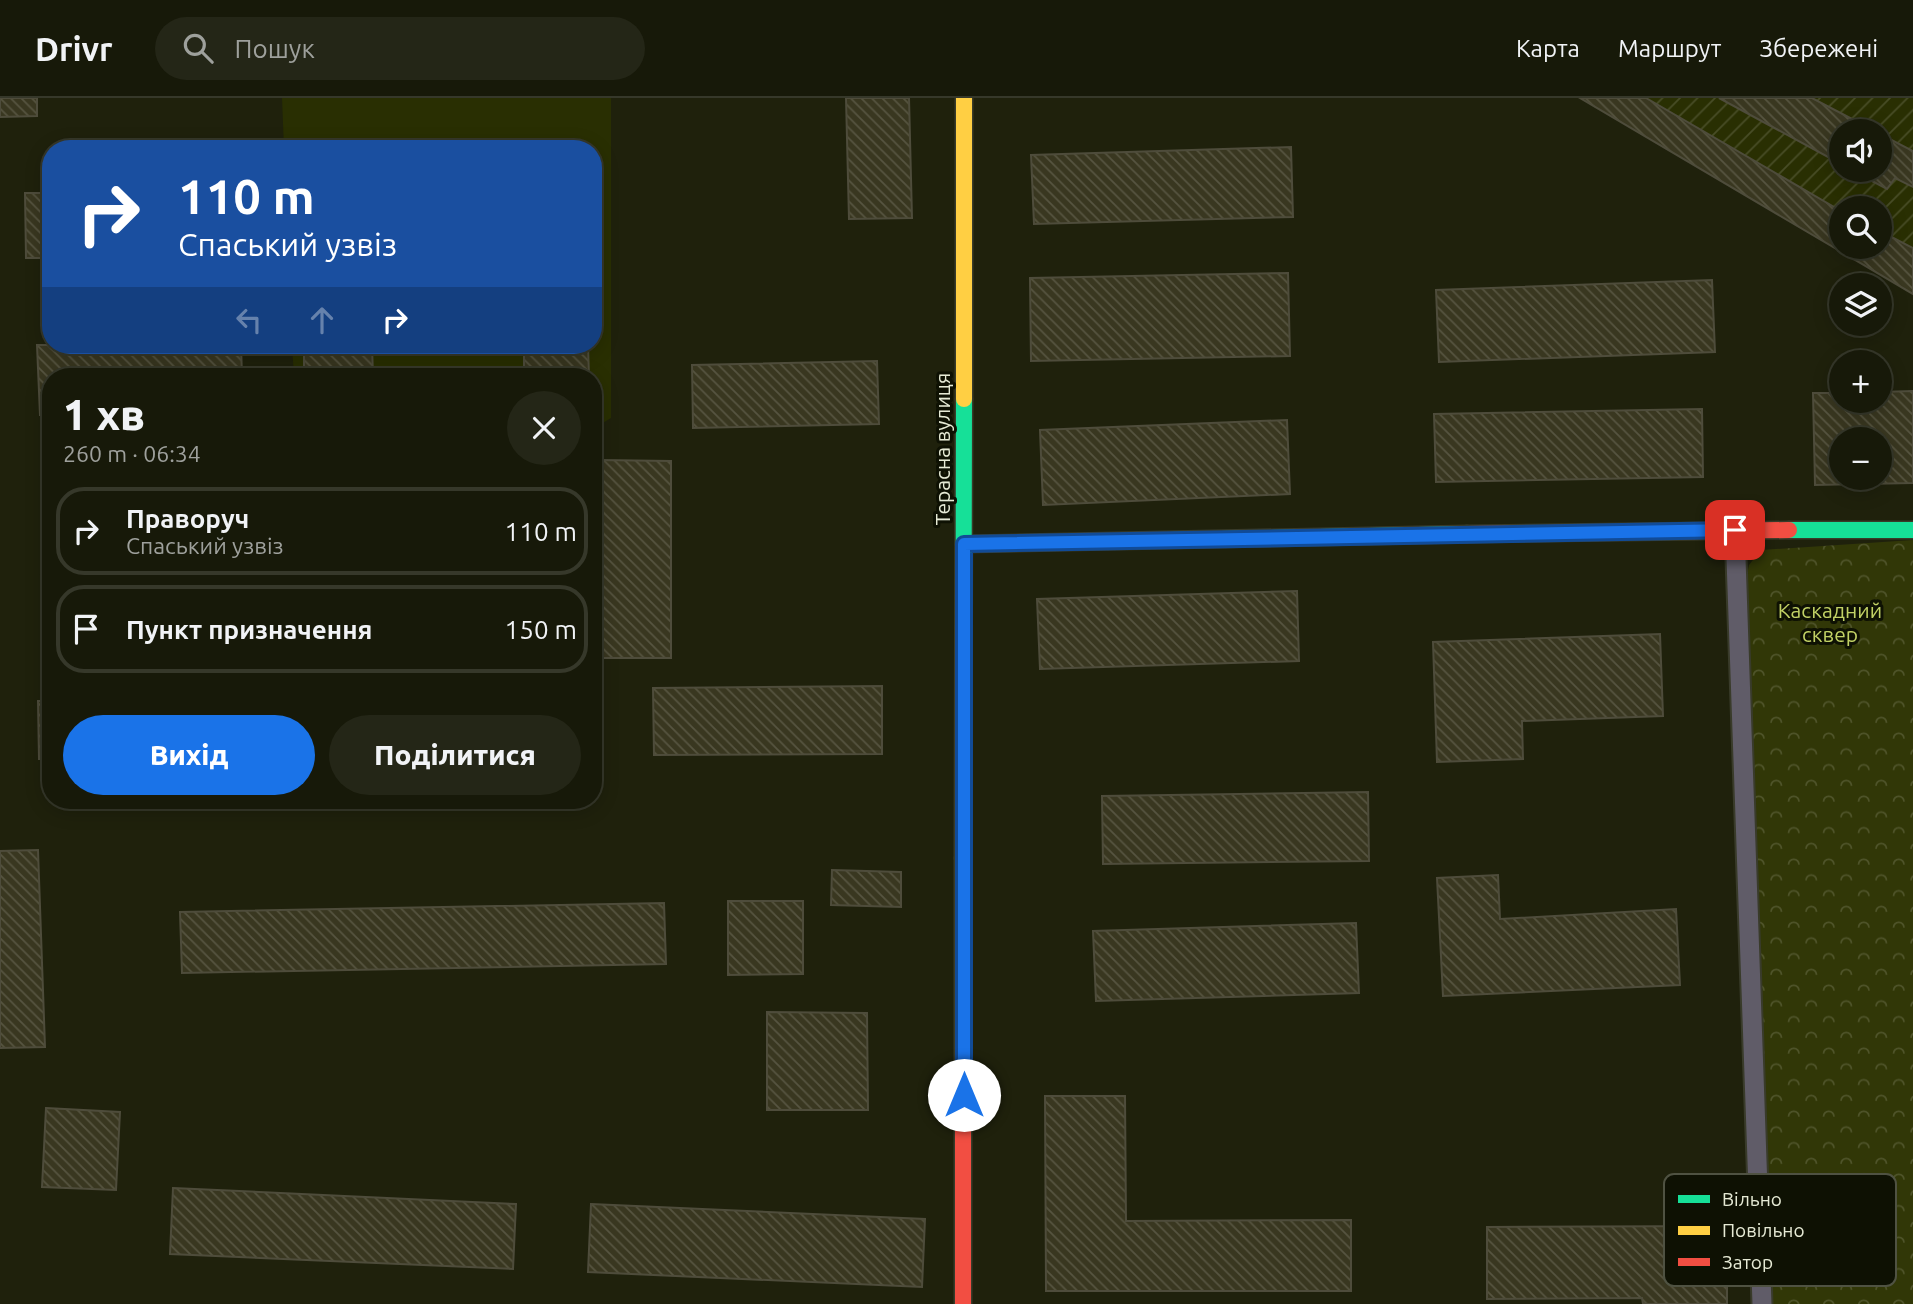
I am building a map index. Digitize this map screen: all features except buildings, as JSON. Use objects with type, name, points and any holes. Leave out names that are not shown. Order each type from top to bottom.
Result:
[{"type":"street","name":"Терасна вулиця","points":[[963,1304],[964,98]]},
{"type":"street","points":[[964,544],[1735,530],[1913,530]]},
{"type":"lane","points":[[1735,530],[1757,1174]]},
{"type":"lane","points":[[1761,1286],[1762,1304]]},
{"type":"shaded area","points":[[282,98],[611,98],[611,418],[602,424],[602,368],[293,368],[293,354],[602,354],[602,140],[284,140]]},
{"type":"shaded area","points":[[1580,98],[1913,98],[1913,294],[1892,282],[1892,273],[1877,273],[1854,259],[1892,259],[1892,196],[1829,196],[1829,245]]},
{"type":"green space","name":"Каскадний сквер","points":[[1913,540],[1913,1304],[1773,1304],[1772,1286],[1896,1286],[1896,1174],[1768,1174],[1745,587],[1749,565],[1761,550]]},
{"type":"traffic: fast","points":[[963,858],[964,399]]},
{"type":"traffic: fast","points":[[1789,530],[1913,530]]},
{"type":"traffic: fast","points":[[964,544],[1467,534]]},
{"type":"traffic: slow","points":[[964,98],[964,399]]},
{"type":"traffic: jam","points":[[1467,534],[1789,530]]},
{"type":"traffic: jam","points":[[963,858],[963,1304]]},
{"type":"route","points":[[964,1095],[964,544],[1735,530]]}]
